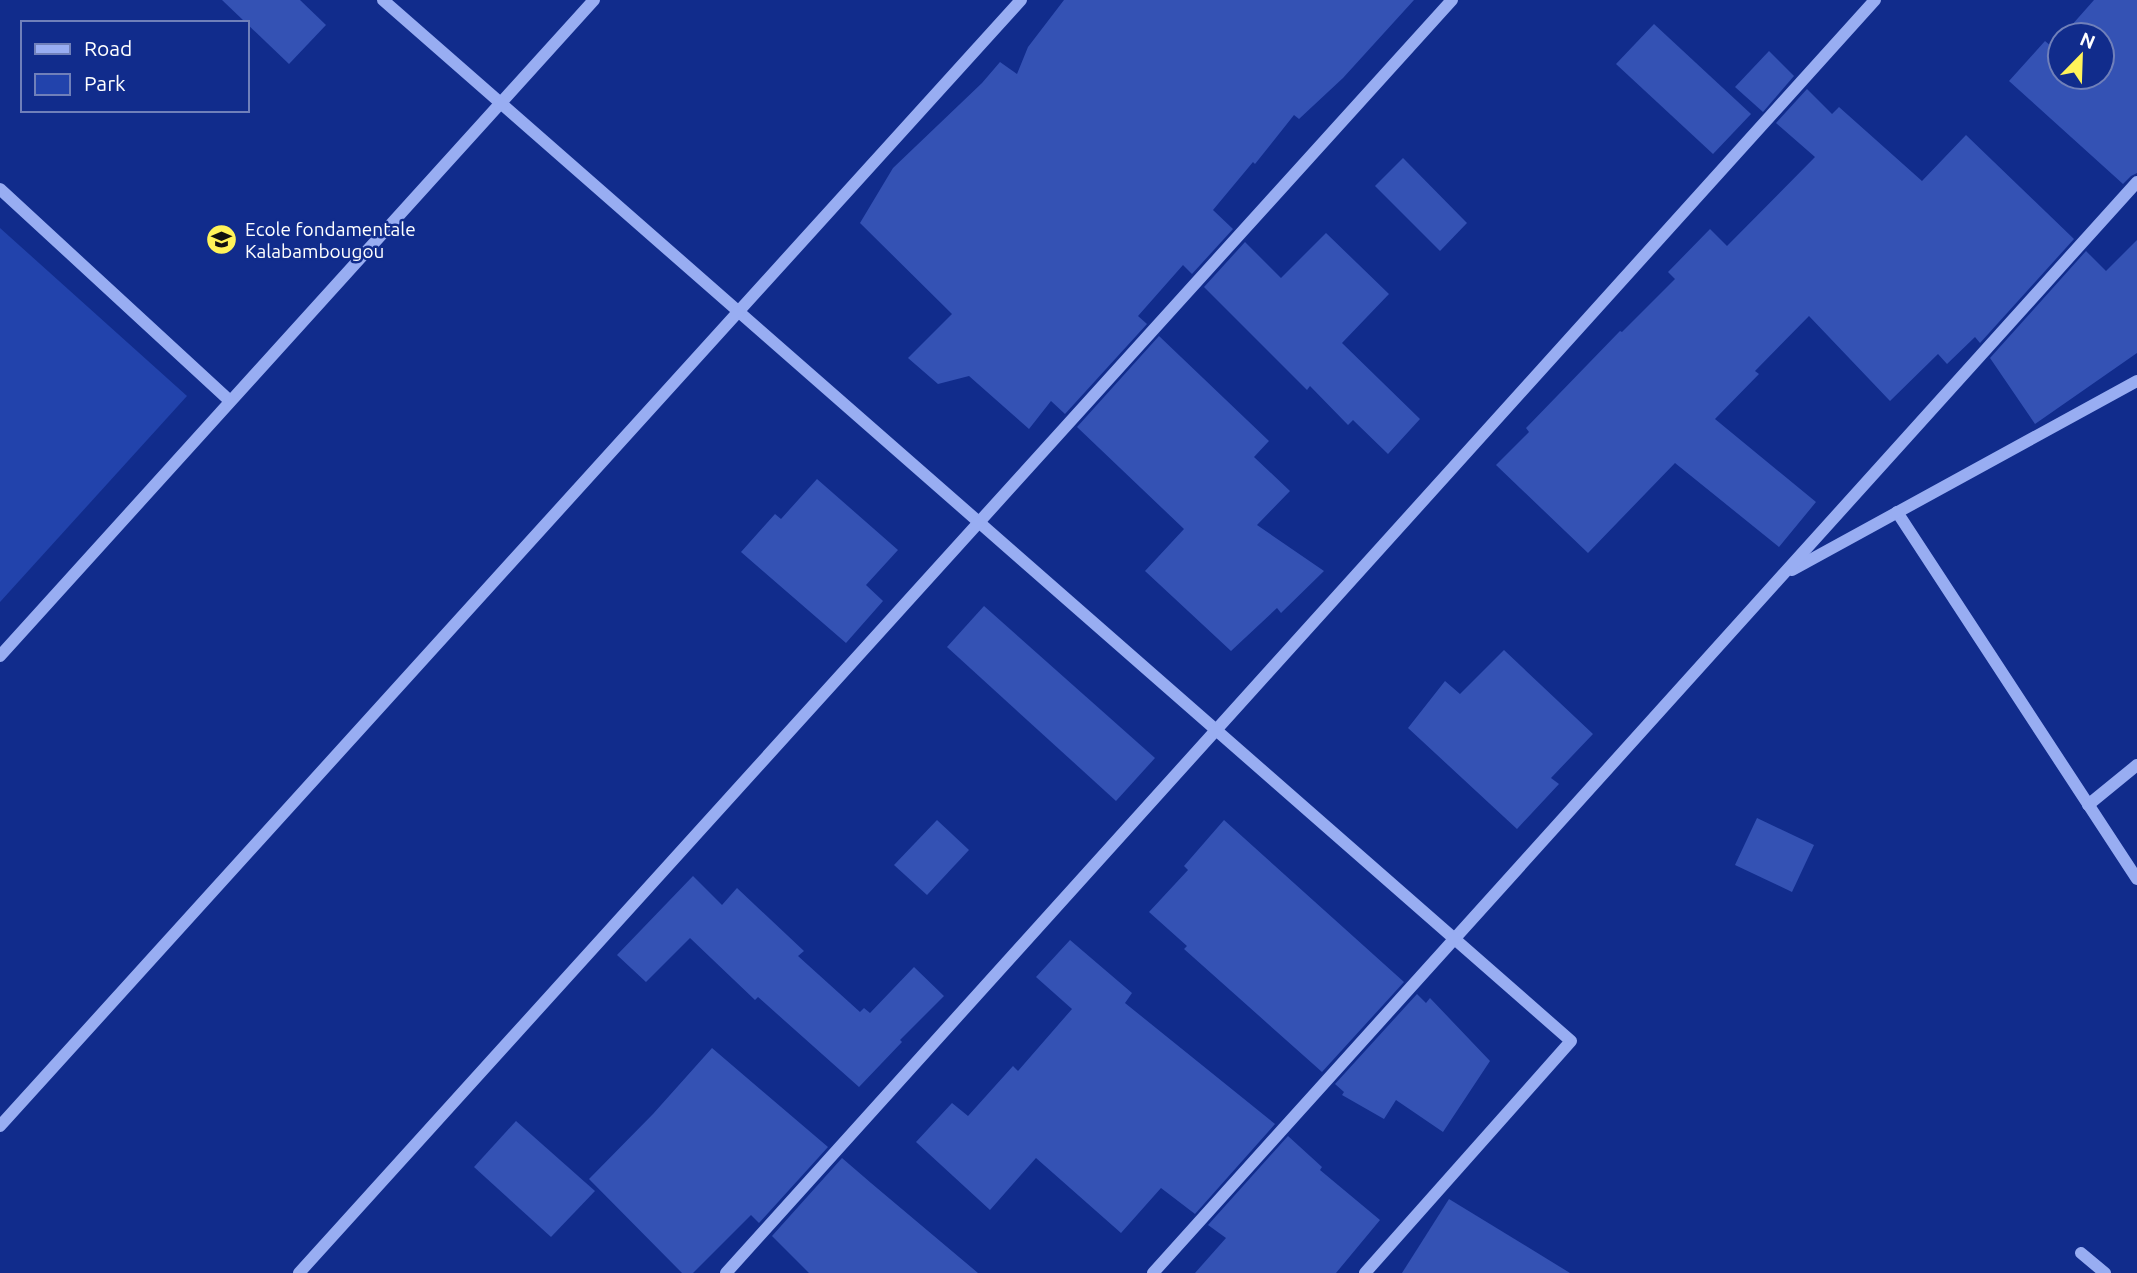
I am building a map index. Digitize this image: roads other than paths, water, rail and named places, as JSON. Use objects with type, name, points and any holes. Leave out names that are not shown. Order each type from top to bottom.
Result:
[{"type":"street","points":[[383,0],[1570,1041],[1365,1273]]},
{"type":"street","points":[[0,656],[594,0]]},
{"type":"street","points":[[0,1126],[1021,0]]},
{"type":"street","points":[[299,1273],[1452,0]]},
{"type":"street","points":[[726,1273],[1875,0]]},
{"type":"street","points":[[1153,1273],[2137,182]]},
{"type":"street","points":[[0,189],[230,401]]},
{"type":"street","points":[[1782,575],[2137,381]]},
{"type":"street","points":[[1897,512],[2137,879]]},
{"type":"street","points":[[2088,805],[2137,765]]},
{"type":"street","points":[[2081,1253],[2105,1273]]},
{"type":"place","name":"Ecole fondamentale Kalabambougou","points":[[222,240]]}]
